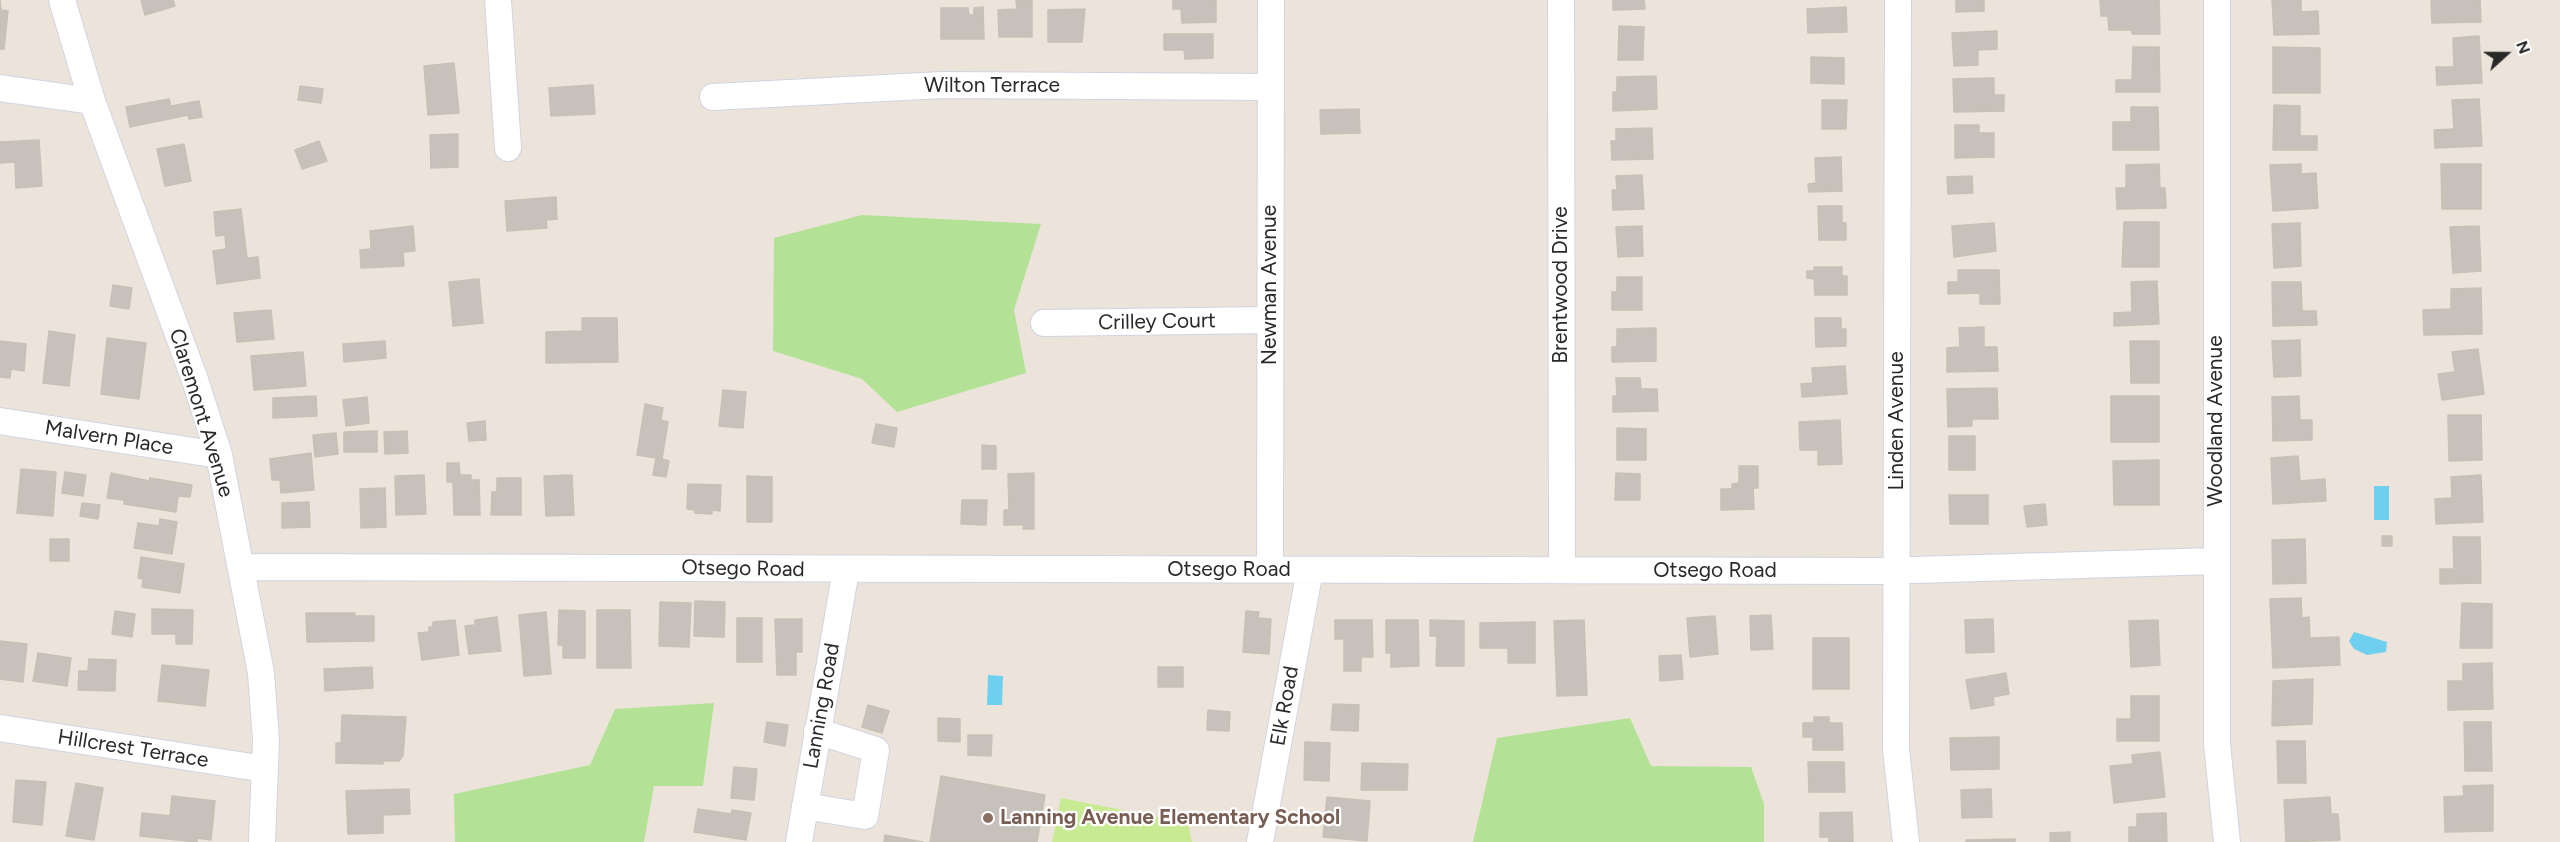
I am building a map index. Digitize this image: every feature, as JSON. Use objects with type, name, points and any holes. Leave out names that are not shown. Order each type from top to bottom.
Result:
[{"type":"street","name":"Claremont Avenue","points":[[62,0],[92,101],[195,381],[219,455],[261,673],[265,769],[262,842]]},
{"type":"street","points":[[498,0],[507,148]]},
{"type":"street","name":"Newman Avenue","points":[[1270,0],[1270,569]]},
{"type":"street","name":"Brentwood Drive","points":[[1561,0],[1562,570]]},
{"type":"street","name":"Linden Avenue","points":[[1898,0],[1896,749],[1906,842]]},
{"type":"street","name":"Woodland Avenue","points":[[2217,0],[2217,744],[2228,842]]},
{"type":"street","name":"Wilton Terrace","points":[[713,98],[942,85],[1270,87]]},
{"type":"street","points":[[0,88],[92,101]]},
{"type":"street","name":"Crilley Court","points":[[1044,323],[1269,320]]},
{"type":"street","name":"Malvern Place","points":[[0,421],[219,455]]},
{"type":"street","name":"Otsego Road","points":[[242,567],[1897,571],[2216,561]]},
{"type":"street","name":"Lanning Road","points":[[798,842],[846,570]]},
{"type":"street","name":"Elk Road","points":[[1260,842],[1310,570]]},
{"type":"street","name":"Hillcrest Terrace","points":[[0,728],[265,769]]},
{"type":"street","points":[[805,806],[865,816],[876,750],[817,732]]},
{"type":"green space","points":[[862,215],[1041,224],[1014,310],[1026,373],[897,412],[862,379],[773,351],[774,238]]},
{"type":"green space","points":[[714,703],[703,786],[654,786],[644,842],[455,842],[454,794],[590,765],[615,709]]},
{"type":"green space","points":[[1630,718],[1651,766],[1751,767],[1764,804],[1764,842],[1473,842],[1497,738]]},
{"type":"green space","points":[[1061,798],[1188,823],[1192,842],[1052,842]]},
{"type":"water","points":[[2374,486],[2389,486],[2389,520],[2374,520]]},
{"type":"water","points":[[2354,632],[2387,642],[2386,652],[2367,655],[2354,649],[2349,641]]},
{"type":"water","points":[[988,675],[1003,676],[1002,705],[987,705]]},
{"type":"building","points":[[0,0],[1,10],[8,11],[4,49],[0,49]]},
{"type":"building","points":[[141,0],[173,0],[175,6],[145,15]]},
{"type":"building","points":[[1016,0],[1032,0],[1032,37],[999,37],[998,10],[1017,9]]},
{"type":"building","points":[[1173,0],[1216,0],[1216,22],[1182,23],[1181,9],[1173,9]]},
{"type":"building","points":[[1613,0],[1644,0],[1645,9],[1613,10]]},
{"type":"building","points":[[1956,0],[1984,0],[1984,11],[1956,12]]},
{"type":"building","points":[[2100,0],[2159,0],[2160,34],[2132,34],[2132,30],[2109,30],[2108,16],[2101,16]]},
{"type":"building","points":[[2272,0],[2301,0],[2301,12],[2318,11],[2319,34],[2274,35]]},
{"type":"building","points":[[2431,0],[2480,0],[2481,22],[2432,23]]},
{"type":"building","points":[[983,7],[984,39],[941,39],[941,8],[968,8],[969,15],[974,15],[974,8]]},
{"type":"building","points":[[1846,7],[1847,32],[1808,33],[1807,9]]},
{"type":"building","points":[[1085,9],[1082,42],[1048,42],[1048,10]]},
{"type":"building","points":[[1619,26],[1644,27],[1643,60],[1618,60]]},
{"type":"building","points":[[1997,31],[1997,49],[1978,50],[1978,65],[1954,66],[1952,33]]},
{"type":"building","points":[[1164,34],[1213,34],[1213,58],[1185,59],[1184,50],[1164,50]]},
{"type":"building","points":[[2479,36],[2482,83],[2437,85],[2436,67],[2454,67],[2453,38]]},
{"type":"building","points":[[2133,47],[2159,47],[2160,92],[2116,92],[2116,80],[2132,80]]},
{"type":"building","points":[[2273,47],[2320,48],[2320,93],[2273,93]]},
{"type":"building","points":[[1811,57],[1844,58],[1844,84],[1811,83]]},
{"type":"building","points":[[454,63],[459,113],[428,115],[424,66]]},
{"type":"building","points":[[1656,76],[1657,109],[1613,111],[1613,92],[1617,92],[1617,77]]},
{"type":"building","points":[[1994,78],[1994,95],[2004,95],[2004,111],[1954,112],[1953,79]]},
{"type":"building","points":[[593,85],[595,114],[551,116],[549,88]]},
{"type":"building","points":[[300,86],[323,89],[321,103],[298,100]]},
{"type":"building","points":[[169,99],[171,106],[199,101],[202,117],[189,119],[188,115],[130,127],[126,107]]},
{"type":"building","points":[[2479,99],[2482,146],[2435,148],[2434,130],[2454,129],[2452,100]]},
{"type":"building","points":[[1822,100],[1847,100],[1846,129],[1822,129]]},
{"type":"building","points":[[2274,105],[2300,106],[2300,136],[2317,136],[2317,150],[2273,150]]},
{"type":"building","points":[[2131,107],[2158,107],[2159,150],[2113,150],[2113,122],[2131,122]]},
{"type":"building","points":[[1359,109],[1360,133],[1321,134],[1320,110]]},
{"type":"building","points":[[1955,125],[1979,125],[1979,133],[1994,133],[1994,157],[1955,158]]},
{"type":"building","points":[[1652,128],[1653,159],[1612,160],[1611,141],[1616,141],[1616,129]]},
{"type":"building","points":[[458,134],[458,167],[431,168],[430,135]]},
{"type":"building","points":[[39,140],[42,186],[16,188],[15,162],[0,163],[0,142]]},
{"type":"building","points":[[319,141],[327,161],[302,169],[295,150]]},
{"type":"building","points":[[184,144],[191,181],[165,186],[157,149]]},
{"type":"building","points":[[1841,157],[1842,191],[1809,192],[1808,184],[1816,183],[1815,158]]},
{"type":"building","points":[[2159,164],[2160,188],[2165,188],[2166,208],[2117,209],[2116,188],[2126,188],[2126,165]]},
{"type":"building","points":[[2301,164],[2301,174],[2316,173],[2318,208],[2273,211],[2270,165]]},
{"type":"building","points":[[2441,164],[2481,164],[2481,209],[2442,209]]},
{"type":"building","points":[[1642,175],[1644,209],[1613,210],[1612,190],[1617,190],[1616,176]]},
{"type":"building","points":[[1972,176],[1973,193],[1948,194],[1947,177]]},
{"type":"building","points":[[556,197],[557,219],[546,220],[547,228],[507,231],[505,201]]},
{"type":"building","points":[[1818,206],[1842,206],[1842,223],[1846,223],[1846,240],[1819,240]]},
{"type":"building","points":[[241,209],[247,258],[258,257],[260,278],[217,284],[213,251],[226,249],[225,235],[216,236],[214,212]]},
{"type":"building","points":[[2124,222],[2159,222],[2159,267],[2122,267]]},
{"type":"building","points":[[1994,223],[1996,251],[1954,257],[1952,226]]},
{"type":"building","points":[[2300,223],[2301,266],[2274,268],[2272,224]]},
{"type":"building","points":[[413,226],[415,251],[403,252],[404,266],[361,268],[360,250],[371,249],[370,231]]},
{"type":"building","points":[[1642,226],[1643,256],[1618,257],[1616,227]]},
{"type":"building","points":[[2479,226],[2481,271],[2453,273],[2450,227]]},
{"type":"building","points":[[1814,267],[1842,267],[1842,276],[1847,276],[1847,295],[1815,295],[1814,279],[1807,278],[1807,271],[1814,271]]},
{"type":"building","points":[[1958,270],[1999,270],[2000,304],[1980,304],[1980,293],[1948,294],[1948,282],[1958,282]]},
{"type":"building","points":[[1617,277],[1642,277],[1642,310],[1612,310],[1612,292],[1617,292]]},
{"type":"building","points":[[479,279],[483,323],[453,326],[449,282]]},
{"type":"building","points":[[2157,281],[2159,324],[2114,326],[2114,313],[2132,312],[2131,282]]},
{"type":"building","points":[[2272,282],[2301,282],[2302,311],[2316,311],[2317,325],[2273,326]]},
{"type":"building","points":[[113,285],[132,288],[129,309],[110,306]]},
{"type":"building","points":[[2481,288],[2482,334],[2424,335],[2423,310],[2451,309],[2451,289]]},
{"type":"building","points":[[271,310],[274,339],[237,342],[234,313]]},
{"type":"building","points":[[582,318],[617,318],[618,362],[546,363],[546,332],[582,331]]},
{"type":"building","points":[[1815,318],[1841,318],[1841,329],[1846,329],[1846,346],[1816,347]]},
{"type":"building","points":[[1984,327],[1984,347],[1997,347],[1998,371],[1947,372],[1947,348],[1960,347],[1959,328]]},
{"type":"building","points":[[1656,328],[1656,361],[1612,362],[1612,347],[1617,347],[1617,329]]},
{"type":"building","points":[[49,331],[75,335],[69,386],[43,383]]},
{"type":"building","points":[[107,338],[146,343],[139,399],[101,394]]},
{"type":"building","points":[[2300,340],[2301,376],[2274,377],[2272,341]]},
{"type":"building","points":[[0,341],[26,344],[24,371],[11,369],[10,378],[0,377]]},
{"type":"building","points":[[385,341],[386,358],[344,362],[343,344]]},
{"type":"building","points":[[2130,341],[2159,341],[2159,383],[2131,383]]},
{"type":"building","points":[[2478,349],[2484,394],[2442,400],[2438,374],[2455,372],[2452,352]]},
{"type":"building","points":[[303,352],[306,386],[254,390],[251,356]]},
{"type":"building","points":[[1845,366],[1847,394],[1802,397],[1801,384],[1813,383],[1812,368]]},
{"type":"building","points":[[1616,378],[1640,378],[1641,389],[1657,389],[1658,411],[1613,412],[1613,396],[1617,396]]},
{"type":"building","points":[[1997,388],[1998,419],[1972,419],[1972,426],[1948,427],[1947,389]]},
{"type":"building","points":[[723,390],[746,392],[743,428],[719,426]]},
{"type":"building","points":[[316,396],[317,416],[273,418],[273,398]]},
{"type":"building","points":[[2111,396],[2159,396],[2159,442],[2111,442]]},
{"type":"building","points":[[2299,396],[2300,420],[2312,420],[2312,440],[2273,441],[2272,397]]},
{"type":"building","points":[[367,397],[369,423],[346,426],[343,400]]},
{"type":"building","points":[[645,404],[663,408],[661,420],[668,422],[662,459],[669,461],[666,477],[653,475],[656,458],[637,455]]},
{"type":"building","points":[[2448,415],[2481,415],[2482,460],[2449,461]]},
{"type":"building","points":[[1840,420],[1842,464],[1818,465],[1818,450],[1800,450],[1799,422]]},
{"type":"building","points":[[485,421],[486,440],[469,441],[467,423]]},
{"type":"building","points":[[876,424],[897,428],[894,447],[872,443]]},
{"type":"building","points":[[1617,428],[1646,429],[1646,460],[1617,460]]},
{"type":"building","points":[[377,431],[377,452],[344,452],[344,432]]},
{"type":"building","points":[[407,431],[408,453],[385,454],[384,432]]},
{"type":"building","points":[[336,433],[338,454],[315,457],[313,435]]},
{"type":"building","points":[[1949,436],[1975,436],[1975,470],[1949,470]]},
{"type":"building","points":[[982,445],[996,446],[996,469],[982,469]]},
{"type":"building","points":[[311,453],[314,490],[281,493],[280,480],[272,480],[270,459]]},
{"type":"building","points":[[2298,456],[2300,481],[2325,479],[2326,501],[2273,504],[2271,458]]},
{"type":"building","points":[[2159,460],[2159,505],[2114,505],[2113,461]]},
{"type":"building","points":[[447,463],[459,463],[460,475],[471,475],[471,480],[479,480],[480,515],[454,515],[453,482],[447,482]]},
{"type":"building","points":[[1739,466],[1758,466],[1758,488],[1753,488],[1754,509],[1721,510],[1721,489],[1732,489],[1732,484],[1739,483]]},
{"type":"building","points":[[21,469],[56,472],[53,516],[17,513]]},
{"type":"building","points":[[65,472],[86,475],[83,496],[62,493]]},
{"type":"building","points":[[111,473],[149,481],[150,478],[192,485],[190,497],[178,496],[176,512],[124,504],[124,500],[107,498]]},
{"type":"building","points":[[1034,473],[1034,529],[1023,529],[1024,525],[1004,525],[1004,510],[1009,510],[1008,474]]},
{"type":"building","points":[[1616,473],[1640,474],[1640,500],[1615,500]]},
{"type":"building","points":[[424,475],[426,514],[396,515],[395,476]]},
{"type":"building","points":[[572,475],[574,515],[546,516],[544,476]]},
{"type":"building","points":[[2481,475],[2483,522],[2436,524],[2435,499],[2452,498],[2451,477]]},
{"type":"building","points":[[747,476],[772,477],[772,522],[747,522]]},
{"type":"building","points":[[497,478],[521,478],[521,515],[491,515],[492,492],[497,492]]},
{"type":"building","points":[[688,484],[721,485],[720,511],[712,510],[712,514],[695,513],[695,510],[687,509]]},
{"type":"building","points":[[385,488],[386,527],[361,528],[360,489]]},
{"type":"building","points":[[1949,495],[1988,495],[1988,524],[1950,524]]},
{"type":"building","points":[[962,500],[987,500],[986,525],[961,524]]},
{"type":"building","points":[[309,502],[310,527],[282,528],[282,503]]},
{"type":"building","points":[[82,503],[100,505],[98,519],[80,516]]},
{"type":"building","points":[[2045,504],[2047,525],[2027,527],[2024,506]]},
{"type":"building","points":[[160,519],[177,522],[172,554],[134,548],[138,523],[159,526]]},
{"type":"building","points":[[2382,536],[2392,536],[2392,546],[2382,546]]},
{"type":"building","points":[[2453,537],[2480,537],[2481,583],[2440,584],[2440,569],[2454,569]]},
{"type":"building","points":[[50,539],[69,539],[69,561],[50,561]]},
{"type":"building","points":[[2305,539],[2306,583],[2273,584],[2272,540]]},
{"type":"building","points":[[141,557],[184,564],[180,593],[142,587],[143,579],[138,578]]},
{"type":"building","points":[[2301,598],[2302,618],[2309,617],[2310,638],[2339,637],[2340,665],[2273,668],[2270,599]]},
{"type":"building","points":[[695,601],[725,602],[724,637],[694,636]]},
{"type":"building","points":[[660,602],[691,603],[689,647],[659,646]]},
{"type":"building","points":[[2462,603],[2492,604],[2492,648],[2460,648]]},
{"type":"building","points":[[152,609],[193,610],[192,644],[176,644],[176,634],[152,634]]},
{"type":"building","points":[[559,610],[585,611],[585,658],[563,658],[563,645],[558,645]]},
{"type":"building","points":[[597,610],[630,610],[631,668],[597,668]]},
{"type":"building","points":[[115,611],[135,614],[132,637],[112,634]]},
{"type":"building","points":[[1246,611],[1259,612],[1258,618],[1271,619],[1269,654],[1243,652]]},
{"type":"building","points":[[546,612],[551,674],[524,676],[519,615]]},
{"type":"building","points":[[306,613],[355,613],[354,616],[374,616],[374,641],[307,642]]},
{"type":"building","points":[[1771,615],[1773,649],[1751,650],[1750,616]]},
{"type":"building","points":[[1715,616],[1718,654],[1690,657],[1687,618]]},
{"type":"building","points":[[497,617],[501,651],[469,654],[465,626],[475,625],[475,620]]},
{"type":"building","points":[[737,618],[762,618],[762,662],[737,662]]},
{"type":"building","points":[[775,619],[802,619],[802,652],[796,652],[796,675],[777,675]]},
{"type":"building","points":[[1993,619],[1994,652],[1966,653],[1965,620]]},
{"type":"building","points":[[455,620],[459,655],[422,660],[418,633],[429,632],[429,627],[433,627],[433,622]]},
{"type":"building","points":[[1335,620],[1372,620],[1373,657],[1361,657],[1361,671],[1344,671],[1344,639],[1335,639]]},
{"type":"building","points":[[1386,620],[1418,620],[1419,666],[1391,667],[1391,653],[1386,653]]},
{"type":"building","points":[[1430,620],[1464,621],[1464,666],[1436,666],[1437,636],[1430,636]]},
{"type":"building","points":[[1584,620],[1587,695],[1557,696],[1554,621]]},
{"type":"building","points":[[2158,620],[2160,665],[2131,667],[2129,621]]},
{"type":"building","points":[[1535,622],[1535,663],[1508,663],[1508,648],[1480,648],[1480,623]]},
{"type":"building","points":[[1813,638],[1849,638],[1849,689],[1813,689]]},
{"type":"building","points":[[0,641],[27,644],[23,682],[0,679]]},
{"type":"building","points":[[38,653],[71,658],[67,686],[33,681]]},
{"type":"building","points":[[1681,655],[1683,679],[1660,681],[1659,656]]},
{"type":"building","points":[[89,659],[116,660],[115,691],[78,690],[79,671],[88,671]]},
{"type":"building","points":[[2492,663],[2493,709],[2448,710],[2448,681],[2463,681],[2463,664]]},
{"type":"building","points":[[162,665],[209,670],[205,706],[158,701]]},
{"type":"building","points":[[372,667],[373,688],[325,691],[324,669]]},
{"type":"building","points":[[1158,667],[1183,667],[1183,687],[1158,687]]},
{"type":"building","points":[[2006,673],[2009,694],[1993,697],[1994,705],[1971,709],[1966,680]]},
{"type":"building","points":[[2313,679],[2312,724],[2272,726],[2273,681]]},
{"type":"building","points":[[2131,696],[2159,696],[2159,741],[2117,741],[2117,719],[2131,719]]},
{"type":"building","points":[[1333,704],[1359,705],[1358,731],[1331,730]]},
{"type":"building","points":[[868,705],[889,711],[882,733],[862,727]]},
{"type":"building","points":[[1208,710],[1230,712],[1229,731],[1207,730]]},
{"type":"building","points":[[342,715],[406,717],[403,756],[399,761],[383,761],[383,764],[336,763],[336,743],[341,743]]},
{"type":"building","points":[[1814,717],[1829,717],[1829,723],[1842,723],[1843,750],[1813,750],[1813,737],[1803,737],[1803,723],[1814,723]]},
{"type":"building","points":[[938,718],[960,719],[960,742],[938,741]]},
{"type":"building","points":[[767,722],[788,725],[785,746],[764,742]]},
{"type":"building","points":[[2464,722],[2491,722],[2492,771],[2465,771]]},
{"type":"building","points":[[968,735],[992,735],[991,756],[968,755]]},
{"type":"building","points":[[1999,737],[1999,769],[1951,770],[1950,738]]},
{"type":"building","points":[[2277,741],[2305,741],[2306,783],[2278,783]]},
{"type":"building","points":[[1305,742],[1330,743],[1329,781],[1304,780]]},
{"type":"building","points":[[2160,752],[2165,797],[2114,803],[2110,766],[2133,764],[2132,755]]},
{"type":"building","points":[[1808,762],[1844,762],[1845,792],[1809,792]]},
{"type":"building","points":[[1362,763],[1408,764],[1407,790],[1361,790]]},
{"type":"building","points":[[734,767],[757,769],[754,800],[731,798]]},
{"type":"building","name":"Lanning Avenue Elementary School","points":[[941,776],[1045,795],[1037,842],[930,842]]},
{"type":"building","points":[[16,780],[46,782],[42,825],[13,822]]},
{"type":"building","points":[[76,783],[103,788],[94,840],[66,836]]},
{"type":"building","points":[[2493,785],[2493,831],[2445,832],[2444,797],[2464,796],[2463,786]]},
{"type":"building","points":[[409,789],[410,814],[383,815],[383,833],[348,834],[346,791]]},
{"type":"building","points":[[1991,789],[1992,817],[1962,818],[1961,790]]},
{"type":"building","points":[[172,796],[215,801],[211,840],[197,838],[197,842],[140,836],[142,813],[170,816]]},
{"type":"building","points":[[1327,797],[1370,801],[1367,841],[1323,837]]},
{"type":"building","points":[[2330,797],[2331,814],[2338,814],[2340,840],[2286,842],[2284,800]]},
{"type":"building","points":[[698,809],[731,814],[732,810],[751,813],[746,840],[694,832]]},
{"type":"building","points":[[1852,812],[1853,842],[1829,842],[1829,837],[1820,837],[1820,813]]},
{"type":"building","points":[[2166,813],[2167,842],[2129,842],[2129,827],[2137,827],[2137,814]]},
{"type":"building","points":[[2070,832],[2070,842],[2050,842],[2050,833]]},
{"type":"building","points":[[885,835],[890,836],[923,842],[884,842]]},
{"type":"building","points":[[2015,839],[2015,842],[1966,842],[1966,840]]},
{"type":"place","name":"Lanning Avenue Elementary School","points":[[988,818]]}]
